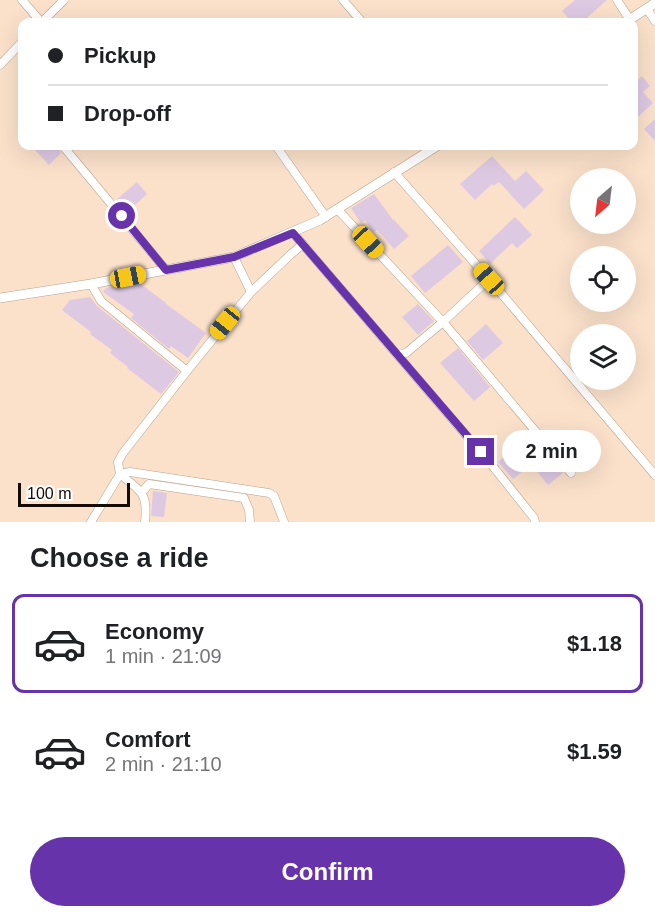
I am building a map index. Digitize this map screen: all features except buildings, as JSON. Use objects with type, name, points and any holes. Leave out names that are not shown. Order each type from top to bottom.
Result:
[{"type":"main road","points":[[632,18],[655,3]]},
{"type":"main road","points":[[0,298],[91,284],[234,257],[326,217],[430,150]]},
{"type":"street","points":[[22,0],[38,18]]},
{"type":"street","points":[[46,18],[64,0]]},
{"type":"street","points":[[343,0],[359,18]]},
{"type":"street","points":[[617,0],[626,18]]},
{"type":"street","points":[[646,9],[655,21]]},
{"type":"street","points":[[0,65],[18,46]]},
{"type":"street","points":[[66,150],[166,270]]},
{"type":"street","points":[[279,150],[326,217]]},
{"type":"street","points":[[394,172],[489,279],[655,475]]},
{"type":"street","points":[[338,210],[443,322],[571,473]]},
{"type":"street","points":[[293,233],[495,469],[535,522]]},
{"type":"street","points":[[91,522],[120,474],[118,462],[123,453],[186,370],[251,292],[303,244]]},
{"type":"street","points":[[234,257],[251,292]]},
{"type":"street","points":[[398,355],[406,353],[489,279]]},
{"type":"street","points":[[91,284],[101,301],[186,370]]},
{"type":"street","points":[[120,474],[130,472],[268,493],[274,496],[284,522]]},
{"type":"street","points":[[120,474],[142,492],[147,505],[145,522]]},
{"type":"street","points":[[142,492],[149,484],[244,498],[249,510],[250,522]]},
{"type":"route","points":[[122,216],[166,270],[234,257],[293,233],[481,452]]}]
